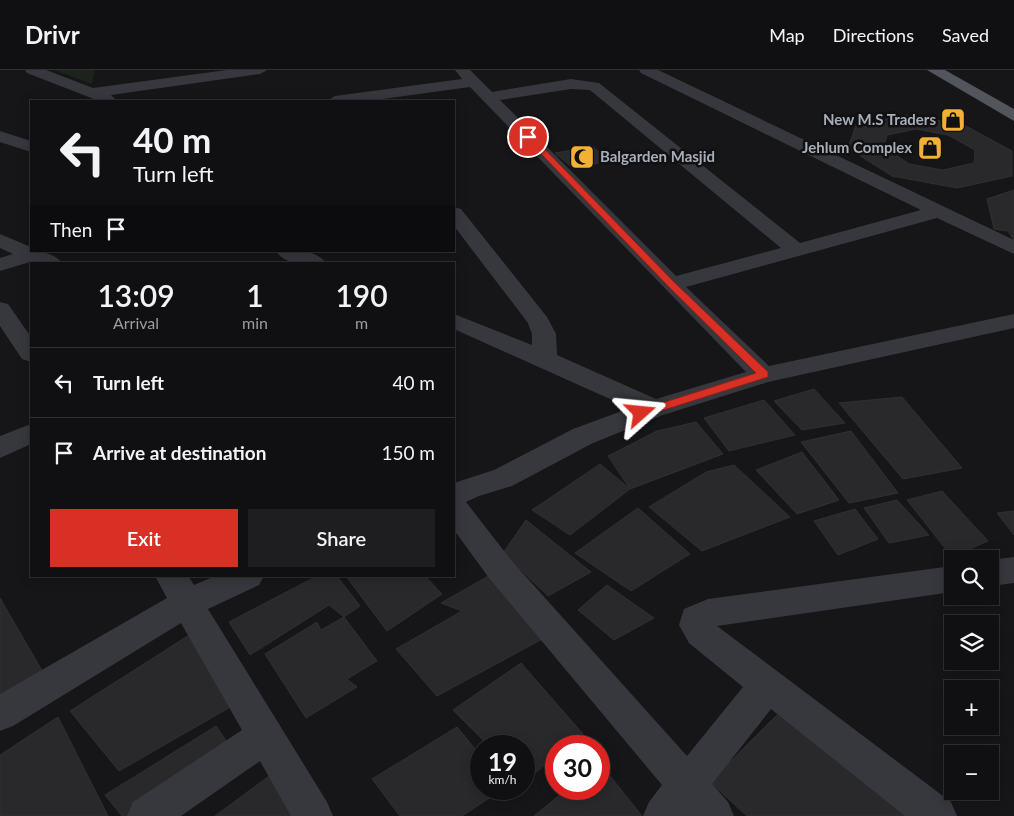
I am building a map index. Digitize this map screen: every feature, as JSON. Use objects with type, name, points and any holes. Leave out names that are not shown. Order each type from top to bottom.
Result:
[{"type":"main road","points":[[934,70],[1014,116]]},
{"type":"main road","points":[[955,70],[1014,103]]},
{"type":"street","points":[[32,70],[111,100]]},
{"type":"street","points":[[92,93],[260,70]]},
{"type":"street","points":[[646,70],[1014,248]]},
{"type":"street","points":[[350,100],[365,99],[468,76],[671,284],[764,375]]},
{"type":"street","points":[[149,100],[204,78]]},
{"type":"street","points":[[489,97],[571,84],[594,86],[798,251]]},
{"type":"street","points":[[0,136],[30,147]]},
{"type":"street","points":[[671,284],[940,211]]},
{"type":"street","points":[[455,214],[539,322],[544,334],[545,359]]},
{"type":"street","points":[[0,240],[48,262]]},
{"type":"street","points":[[288,252],[311,262]]},
{"type":"street","points":[[0,266],[33,254]]},
{"type":"street","points":[[0,310],[30,353]]},
{"type":"street","points":[[455,321],[545,359],[654,409]]},
{"type":"street","points":[[714,816],[500,569],[458,492],[502,479],[583,436],[654,409],[764,375],[1014,321]]},
{"type":"street","points":[[0,448],[30,433]]},
{"type":"street","points":[[999,572],[1014,570]]},
{"type":"street","points":[[0,714],[179,590],[243,577]]},
{"type":"street","points":[[937,816],[702,633],[696,625],[696,619],[708,613],[944,580]]},
{"type":"street","points":[[179,590],[313,816]]},
{"type":"street","points":[[663,816],[768,684]]},
{"type":"street","points":[[147,816],[266,735]]},
{"type":"shaded area","points":[[54,70],[95,70],[92,84]]},
{"type":"building","points":[[906,115],[964,125],[1012,151],[1012,176],[957,188],[892,176],[848,148],[856,125]],"holes":[[[916,129],[948,135],[975,150],[974,163],[943,170],[909,164],[884,147],[887,135]]]},
{"type":"building","name":"Balgarden Masjid","points":[[593,147],[610,161],[573,168],[555,153]]},
{"type":"building","points":[[1014,190],[1014,240],[1008,231],[994,229],[987,199]]},
{"type":"building","points":[[814,389],[845,423],[802,430],[774,401]]},
{"type":"building","points":[[902,397],[962,468],[903,479],[839,403]]},
{"type":"building","points":[[764,400],[795,435],[729,451],[704,418]]},
{"type":"building","points":[[696,422],[723,454],[630,489],[608,456],[657,431]]},
{"type":"building","points":[[851,431],[898,493],[849,503],[801,442]]},
{"type":"building","points":[[802,452],[839,500],[797,514],[756,470]]},
{"type":"building","points":[[600,464],[630,489],[570,535],[532,510]]},
{"type":"building","points":[[734,465],[790,517],[702,551],[649,507],[706,472]]},
{"type":"building","points":[[942,491],[988,541],[968,550],[946,550],[907,500]]},
{"type":"building","points":[[897,500],[929,535],[889,543],[864,508]]},
{"type":"building","points":[[638,508],[690,554],[631,591],[575,553]]},
{"type":"building","points":[[855,509],[878,539],[838,555],[814,521]]},
{"type":"building","points":[[1014,511],[1014,535],[997,513]]},
{"type":"building","points":[[526,520],[591,572],[548,596],[503,553]]},
{"type":"building","points":[[492,574],[546,637],[437,696],[396,649],[462,611],[441,603]]},
{"type":"building","points":[[315,577],[338,577],[360,606],[344,617],[329,605],[250,655],[229,622]]},
{"type":"building","points":[[347,577],[426,577],[442,594],[387,631]]},
{"type":"building","points":[[607,585],[654,618],[614,640],[578,610]]},
{"type":"building","points":[[0,598],[45,676],[0,699]]},
{"type":"building","points":[[344,617],[377,661],[347,679],[357,687],[306,718],[265,654],[317,622],[321,630]]},
{"type":"building","points":[[194,632],[239,702],[119,771],[70,711]]},
{"type":"building","points":[[521,663],[583,734],[545,735],[545,765],[535,773],[535,735],[478,735],[453,710]]},
{"type":"building","points":[[787,705],[944,816],[747,816],[710,782]]},
{"type":"building","points":[[58,717],[108,816],[0,816],[0,755]]},
{"type":"building","points":[[216,726],[242,764],[170,816],[122,816],[105,795]]},
{"type":"building","points":[[457,727],[470,743],[470,800],[486,800],[462,816],[400,816],[372,779]]},
{"type":"building","points":[[280,768],[306,816],[215,816]]},
{"type":"building","points":[[610,776],[642,816],[534,816],[554,800],[610,800]]},
{"type":"place","name":"New M.S Traders","points":[[953,120]]},
{"type":"place","name":"Jehlum Complex","points":[[930,148]]},
{"type":"place","name":"Balgarden Masjid","points":[[582,157]]},
{"type":"route","points":[[528,137],[671,284],[764,375],[641,413]]}]
